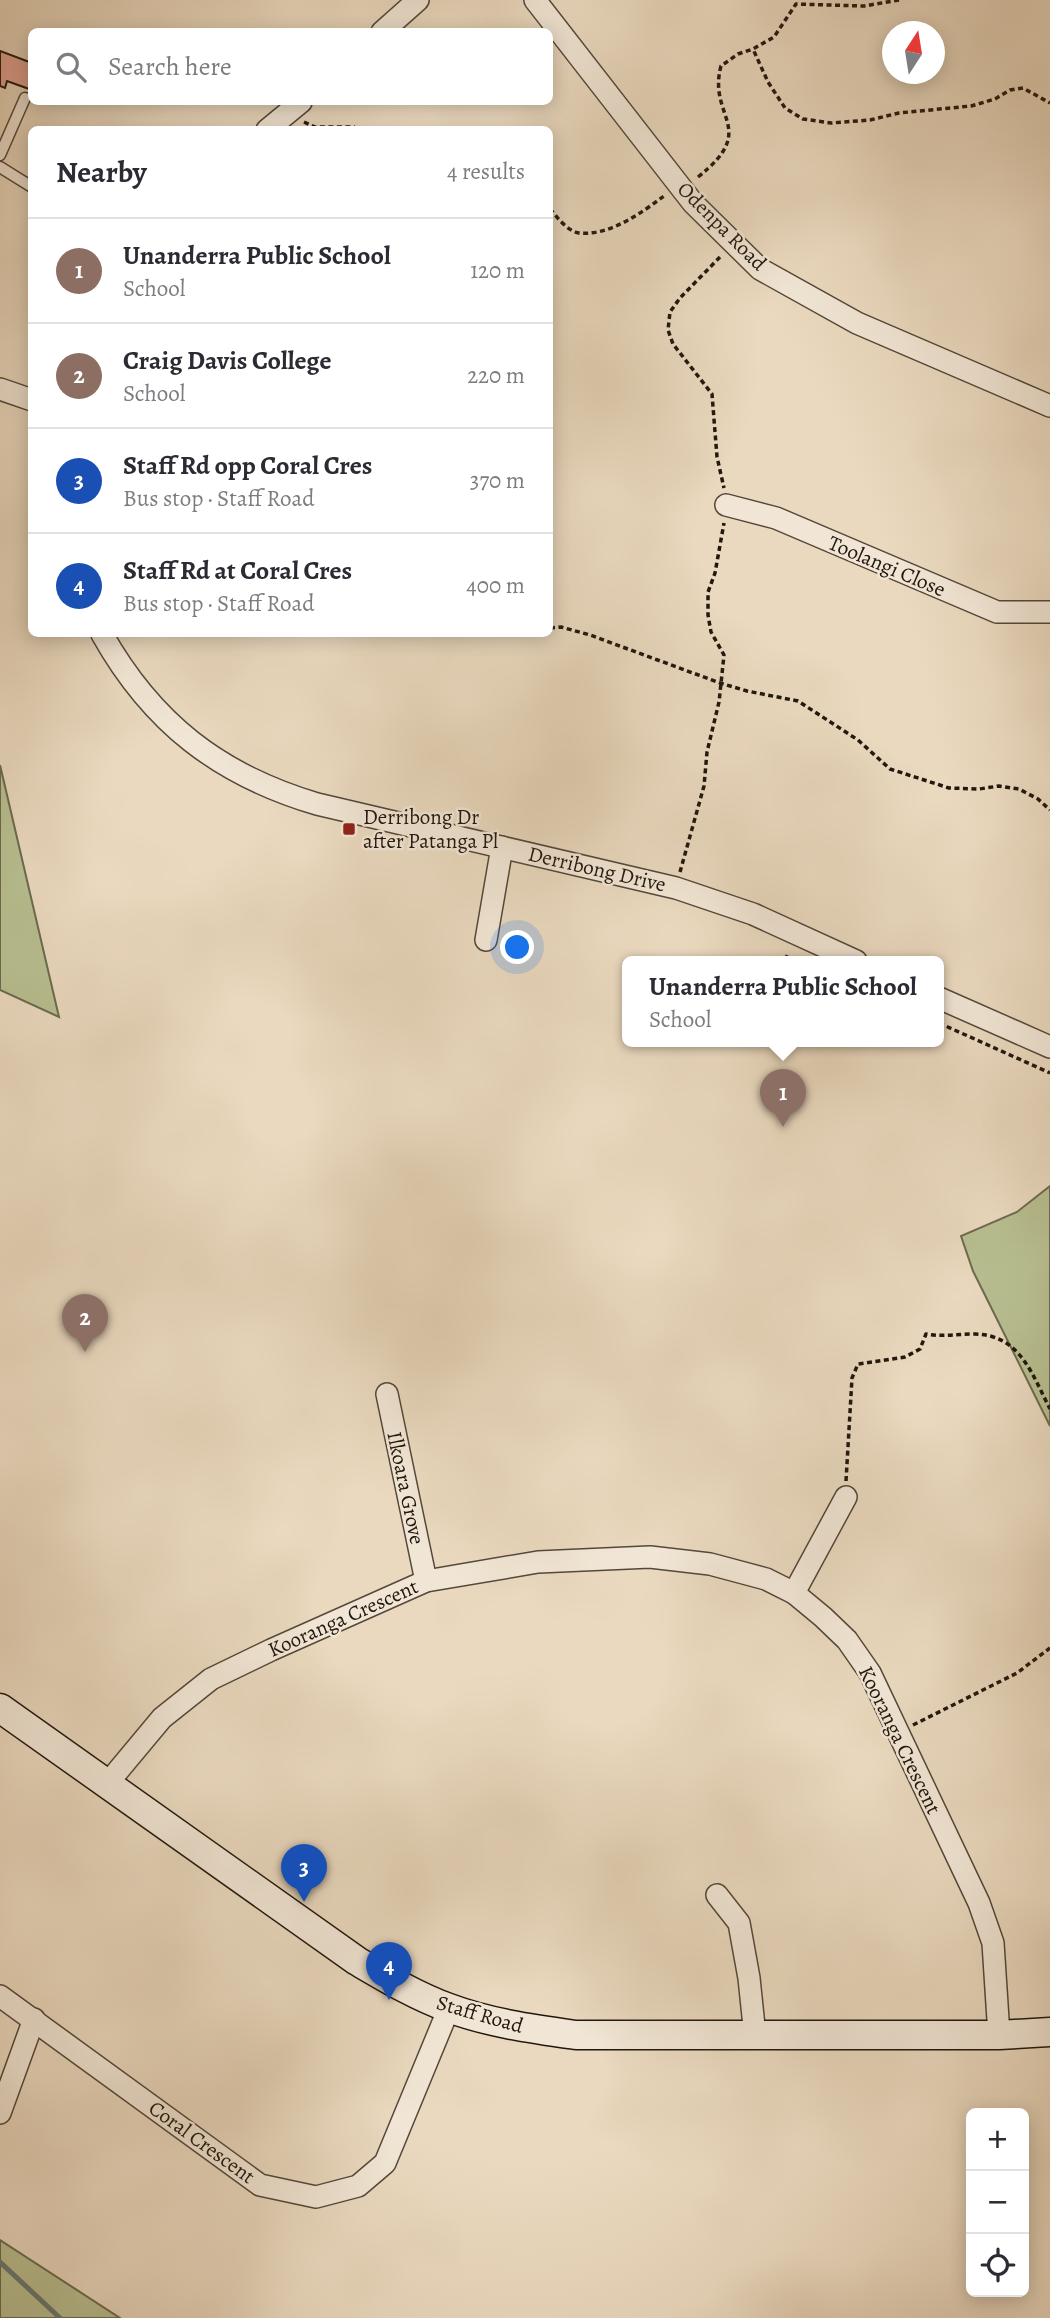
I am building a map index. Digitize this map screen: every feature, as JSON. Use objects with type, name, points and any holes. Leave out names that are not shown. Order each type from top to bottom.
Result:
[{"type":"street","points":[[386,28],[418,0]]},
{"type":"street","name":"Odenpa Road","points":[[535,0],[693,203],[760,269],[857,323],[1050,406]]},
{"type":"street","points":[[272,126],[296,106]]},
{"type":"street","points":[[0,389],[28,399]]},
{"type":"street","name":"Toolangi Close","points":[[726,505],[776,518],[997,612],[1050,612]]},
{"type":"street","name":"Derribong Drive","points":[[104,637],[129,678],[158,712],[206,753],[238,773],[274,790],[317,804],[676,888],[753,914],[845,956]]},
{"type":"street","points":[[486,940],[502,847]]},
{"type":"street","points":[[944,1001],[1050,1047]]},
{"type":"street","name":"Ilkoara Grove","points":[[387,1394],[426,1581]]},
{"type":"street","points":[[794,1593],[846,1497]]},
{"type":"street","name":"Kooranga Crescent","points":[[107,1784],[162,1718],[211,1679],[426,1581],[538,1562],[650,1557],[710,1564],[766,1579],[794,1593],[847,1640],[870,1673],[979,1903],[993,1943],[999,2035]]},
{"type":"street","name":"Staff Road","points":[[0,1708],[357,1961],[392,1982],[450,2008],[511,2025],[576,2035],[999,2035],[1050,2032]]},
{"type":"street","points":[[717,1895],[739,1923],[749,1978],[755,2036]]},
{"type":"street","name":"Coral Crescent","points":[[0,1996],[260,2185],[316,2197],[358,2186],[385,2164],[450,2008]]},
{"type":"street","points":[[0,2113],[34,2019]]},
{"type":"lane","points":[[0,155],[25,98]]},
{"type":"lane","points":[[0,167],[28,184]]},
{"type":"path","points":[[553,212],[562,223],[577,233],[603,230],[639,215],[679,185],[696,179],[712,166],[724,151],[731,132],[717,81],[721,66],[738,54],[774,37],[796,4],[864,6],[899,0]]},
{"type":"path","points":[[752,49],[768,82],[785,108],[803,119],[831,123],[870,120],[899,113],[971,106],[995,99],[1010,90],[1023,88],[1050,103]]},
{"type":"path","points":[[296,106],[303,122],[313,126]]},
{"type":"path","points":[[676,888],[704,786],[707,752],[719,702],[724,655],[711,632],[708,593],[722,542],[726,505],[717,457],[712,394],[673,344],[668,330],[670,312],[680,298],[734,243]]},
{"type":"path","points":[[553,628],[561,627],[590,635],[720,683],[769,697],[798,701],[858,740],[890,769],[949,788],[979,789],[999,786],[1019,789],[1038,799],[1050,810]]},
{"type":"path","points":[[944,1025],[1050,1073]]},
{"type":"path","points":[[846,1497],[852,1378],[858,1364],[905,1357],[920,1349],[926,1334],[946,1337],[974,1334],[999,1336],[1017,1350],[1050,1409]]},
{"type":"path","points":[[899,1733],[1017,1673],[1049,1649],[1050,1656]]},
{"type":"green space","points":[[0,765],[59,1017],[0,990]]},
{"type":"green space","points":[[1050,1186],[1050,1426],[973,1271],[961,1236],[1017,1212]]},
{"type":"green space","points":[[0,2240],[120,2318],[0,2318]]},
{"type":"building","points":[[0,51],[28,62],[28,89],[7,81],[5,88],[0,86]]},
{"type":"waterway","points":[[0,2262],[60,2318]]},
{"type":"place","name":"Derribong Dr after Patanga Pl","points":[[349,829]]},
{"type":"place","name":"Unanderra Public School","points":[[783,1127]]},
{"type":"place","name":"Craig Davis College","points":[[85,1352]]},
{"type":"place","name":"Staff Rd opp Coral Cres","points":[[304,1902]]},
{"type":"place","name":"Staff Rd at Coral Cres","points":[[389,2000]]}]
